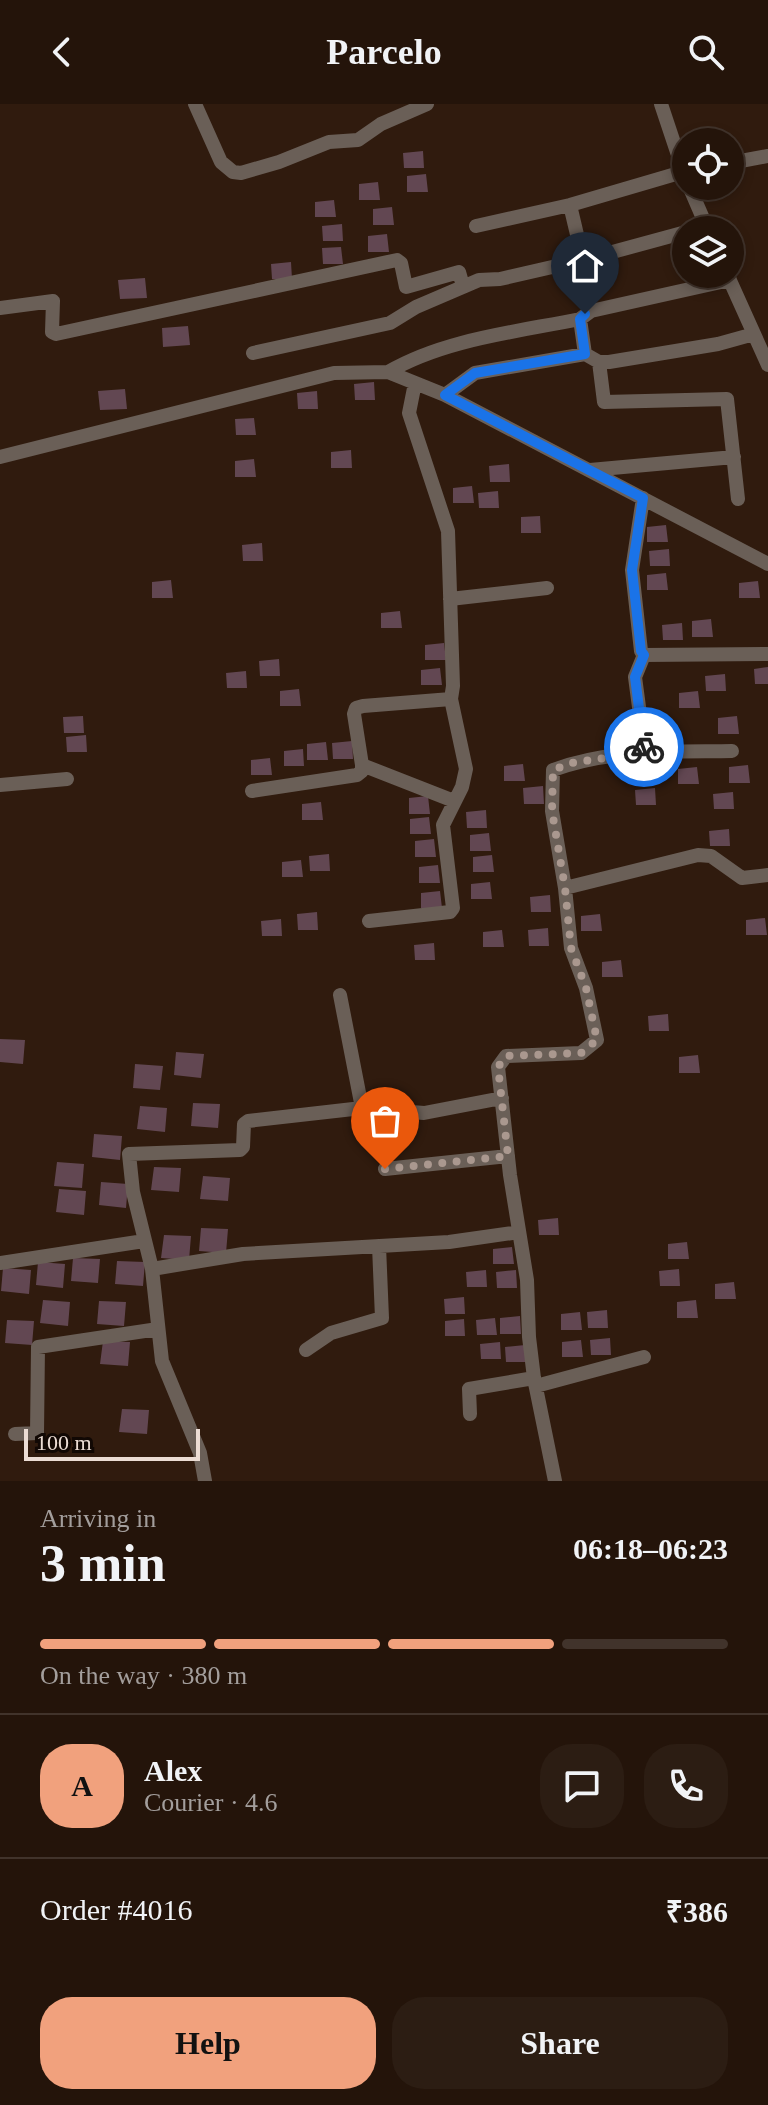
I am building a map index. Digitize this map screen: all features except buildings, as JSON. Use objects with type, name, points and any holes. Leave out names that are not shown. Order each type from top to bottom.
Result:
[{"type":"street","points":[[195,104],[221,162],[233,172],[241,173],[329,142],[358,140],[381,124],[427,104]]},
{"type":"street","points":[[661,104],[672,136]]},
{"type":"street","points":[[744,160],[768,156]]},
{"type":"street","points":[[476,226],[672,178]]},
{"type":"street","points":[[570,205],[583,260]]},
{"type":"street","points":[[253,353],[390,323],[416,307],[479,280],[500,279],[583,260],[672,236]]},
{"type":"street","points":[[0,308],[53,301],[52,332],[56,334],[397,260],[401,263],[406,287],[459,272],[463,286]]},
{"type":"street","points":[[388,372],[412,359],[467,342],[580,319],[591,311],[684,288]]},
{"type":"street","points":[[733,288],[768,365]]},
{"type":"street","points":[[580,319],[585,354]]},
{"type":"street","points":[[445,395],[475,373],[585,354],[599,362],[672,352],[754,334]]},
{"type":"street","points":[[599,362],[604,402],[727,399],[738,499]]},
{"type":"street","points":[[0,457],[334,373],[388,372],[445,395],[768,564]]},
{"type":"street","points":[[369,921],[450,912],[453,908],[443,825],[462,787],[466,769],[451,699],[448,531],[409,413],[415,383]]},
{"type":"street","points":[[590,471],[734,457]]},
{"type":"street","points":[[643,498],[632,578],[644,655]]},
{"type":"street","points":[[450,599],[547,588]]},
{"type":"street","points":[[644,655],[768,654]]},
{"type":"street","points":[[644,655],[635,677],[645,752]]},
{"type":"street","points":[[252,791],[357,775],[362,771],[362,765],[354,714],[356,708],[451,699]]},
{"type":"street","points":[[555,1481],[535,1382],[529,1337],[527,1280],[498,1067],[506,1056],[581,1053],[597,1040],[586,988],[571,948],[552,811],[553,770],[571,763],[645,752],[732,751]]},
{"type":"street","points":[[362,765],[454,801]]},
{"type":"street","points":[[0,785],[67,779]]},
{"type":"street","points":[[565,888],[698,855],[711,856],[742,878],[768,875]]},
{"type":"street","points":[[340,995],[362,1108]]},
{"type":"street","points":[[205,1481],[200,1453],[162,1361],[152,1269],[131,1183],[129,1154],[240,1150],[243,1147],[245,1122],[362,1108],[424,1113],[502,1098]]},
{"type":"street","points":[[385,1169],[508,1156]]},
{"type":"street","points":[[152,1269],[243,1254],[449,1242],[519,1232]]},
{"type":"street","points":[[0,1263],[144,1241]]},
{"type":"street","points":[[306,1350],[331,1333],[382,1318],[379,1246]]},
{"type":"street","points":[[15,1434],[35,1434],[38,1430],[38,1347],[158,1329]]},
{"type":"street","points":[[470,1414],[469,1389],[535,1382],[644,1357]]},
{"type":"way so far","points":[[385,1169],[508,1156],[498,1067],[506,1056],[581,1053],[597,1040],[586,988],[571,948],[552,811],[553,770],[571,763],[645,752],[644,747]]},
{"type":"route","points":[[585,314],[580,319],[585,354],[475,373],[445,395],[643,498],[632,578],[644,655],[635,677],[644,747]]}]
